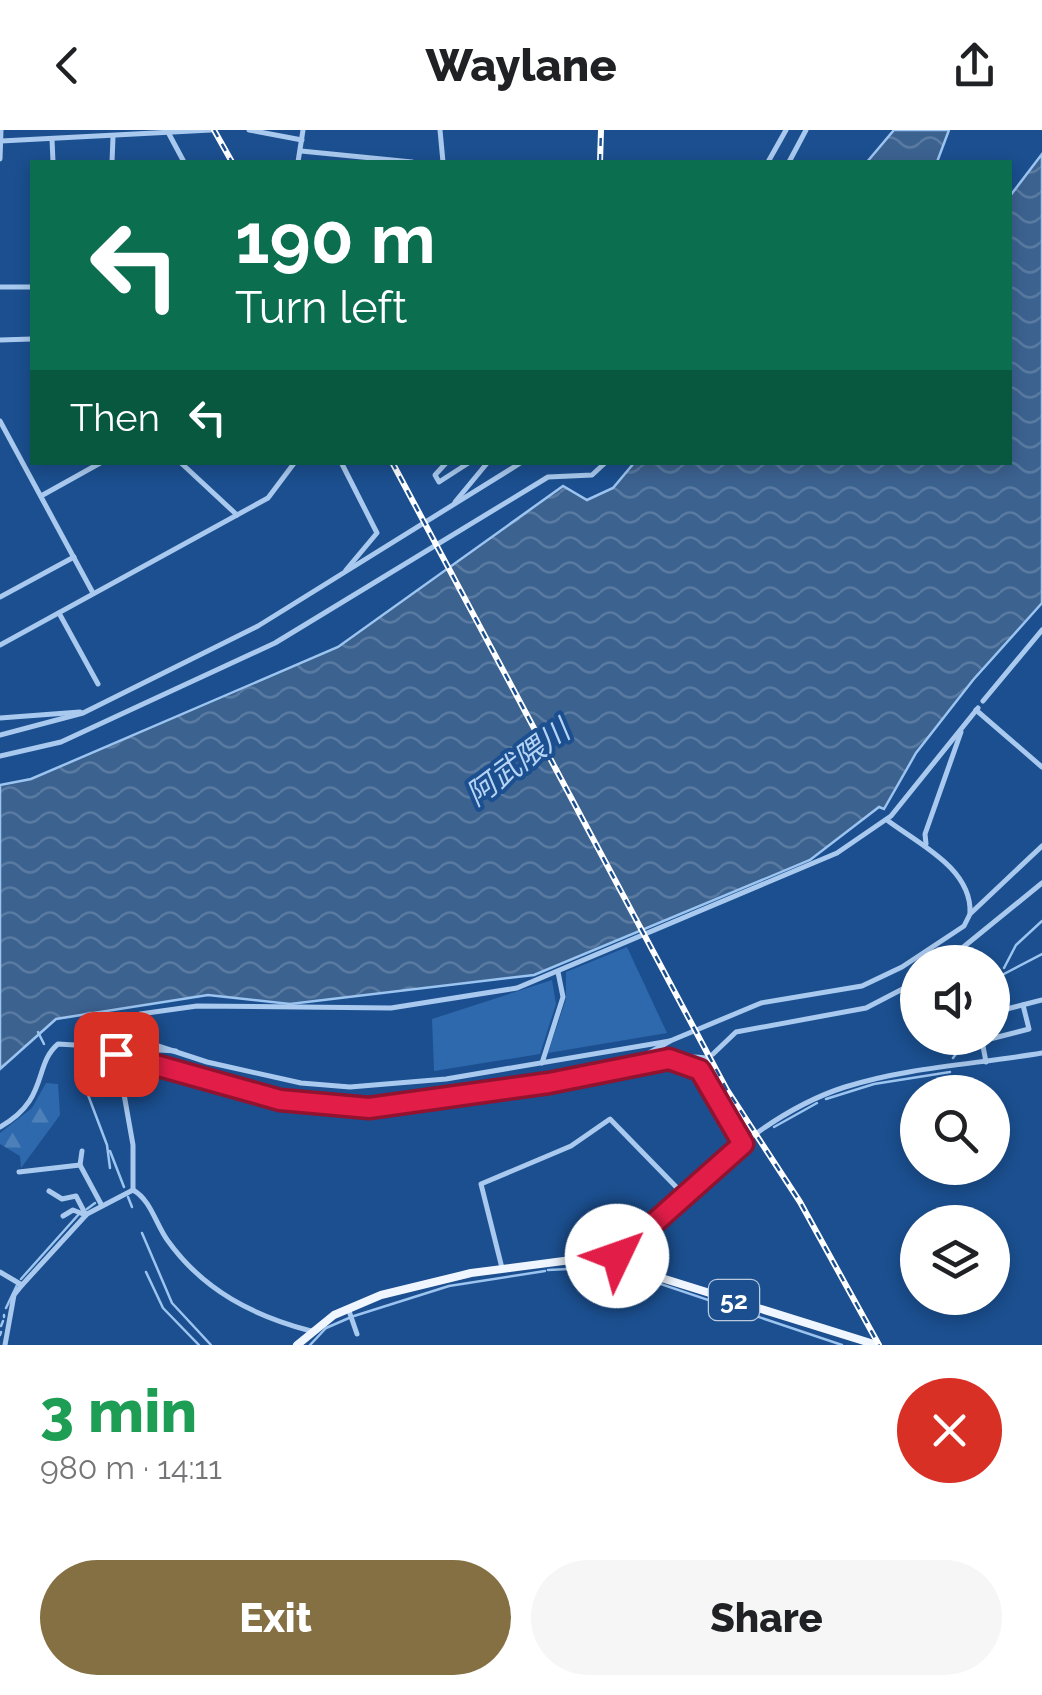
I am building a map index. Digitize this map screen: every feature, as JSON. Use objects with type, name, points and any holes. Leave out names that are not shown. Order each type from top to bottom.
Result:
[{"type":"main road","name":"52","points":[[298,1345],[311,1331],[348,1308],[450,1277],[576,1258],[613,1259],[855,1342],[877,1345]]},
{"type":"street","points":[[0,159],[1,130]]},
{"type":"street","points":[[2,141],[211,130]]},
{"type":"street","points":[[249,130],[302,140]]},
{"type":"street","points":[[298,160],[303,130]]},
{"type":"street","points":[[440,130],[443,160]]},
{"type":"street","points":[[769,160],[786,130]]},
{"type":"street","points":[[790,160],[806,130]]},
{"type":"street","points":[[169,134],[183,160]]},
{"type":"street","points":[[112,160],[113,136]]},
{"type":"street","points":[[52,139],[53,160]]},
{"type":"street","points":[[301,150],[394,160]]},
{"type":"street","points":[[0,288],[30,286]]},
{"type":"street","points":[[0,340],[30,339]]},
{"type":"street","points":[[0,420],[94,594]]},
{"type":"street","points":[[41,496],[97,465]]},
{"type":"street","points":[[183,465],[237,515]]},
{"type":"street","points":[[0,645],[268,498],[293,465]]},
{"type":"street","points":[[343,465],[377,533],[345,572]]},
{"type":"street","points":[[443,465],[434,475],[439,482],[465,465]]},
{"type":"street","points":[[450,508],[486,465]]},
{"type":"street","points":[[0,735],[83,713],[258,626],[517,465]]},
{"type":"street","points":[[0,756],[73,737],[275,643],[548,476],[592,475],[603,465]]},
{"type":"street","points":[[0,598],[74,557]]},
{"type":"street","points":[[59,613],[98,684]]},
{"type":"street","points":[[984,702],[1042,630]]},
{"type":"street","points":[[670,1042],[446,1079],[350,1087],[266,1077],[106,1029],[140,1014],[197,1006],[410,1006],[518,988],[800,873],[887,820],[977,709],[1042,767]]},
{"type":"street","points":[[0,718],[64,710],[83,713]]},
{"type":"street","points":[[928,849],[925,834],[962,729]]},
{"type":"street","points":[[887,820],[928,849],[964,886],[970,914]]},
{"type":"street","points":[[616,1071],[670,1042],[761,1004],[862,986],[964,926],[970,914],[1042,846]]},
{"type":"street","points":[[966,945],[1042,883]]},
{"type":"street","points":[[542,1063],[563,996],[558,972]]},
{"type":"street","points":[[88,1045],[280,1100],[344,1107],[422,1103],[669,1059],[710,1056],[736,1032],[866,1008],[900,991]]},
{"type":"street","points":[[1010,1008],[1042,1000]]},
{"type":"street","points":[[1010,1033],[1030,1029],[1022,1005]]},
{"type":"street","points":[[0,1127],[32,1100],[51,1050],[58,1044],[179,1052]]},
{"type":"street","points":[[88,1045],[119,1066],[133,1144],[133,1190]]},
{"type":"street","points":[[613,1259],[743,1144],[794,1109],[845,1087],[1042,1053]]},
{"type":"street","points":[[985,1055],[986,1062]]},
{"type":"street","points":[[669,1059],[706,1075],[743,1144]]},
{"type":"street","points":[[502,1268],[481,1184],[571,1146],[610,1119],[684,1196]]},
{"type":"street","points":[[82,1151],[80,1164],[101,1204]]},
{"type":"street","points":[[18,1172],[80,1164]]},
{"type":"street","points":[[49,1190],[62,1199],[76,1196],[86,1215]]},
{"type":"street","points":[[5,1345],[5,1316],[22,1285],[86,1215],[133,1190]]},
{"type":"street","points":[[133,1190],[144,1198],[174,1249],[214,1287],[254,1315],[311,1331]]},
{"type":"street","points":[[63,1216],[73,1210],[86,1215]]},
{"type":"street","points":[[0,1272],[22,1285]]},
{"type":"street","points":[[348,1308],[357,1334]]},
{"type":"green space","points":[[627,947],[667,1033],[548,1053],[566,999],[566,972]]},
{"type":"green space","points":[[552,980],[556,1004],[540,1054],[434,1071],[432,1019]]},
{"type":"green space","points":[[46,1083],[58,1084],[60,1115],[21,1168],[20,1156],[0,1144],[0,1133],[32,1108]]},
{"type":"water","points":[[894,130],[949,130],[938,160],[869,160]]},
{"type":"water","name":"阿武隈川","points":[[1042,154],[1042,603],[973,680],[916,753],[884,809],[879,807],[810,860],[534,975],[290,1004],[208,995],[56,1019],[0,1069],[0,785],[31,779],[338,647],[563,486],[587,500],[613,488],[632,465],[1012,465],[1012,193]]},
{"type":"waterway","points":[[1010,956],[1016,945],[1042,921]]},
{"type":"waterway","points":[[1010,971],[1042,954]]},
{"type":"waterway","points":[[38,1032],[44,1044]]},
{"type":"waterway","points":[[826,1099],[874,1084],[950,1072]]},
{"type":"waterway","points":[[85,1087],[107,1145],[110,1168]]},
{"type":"waterway","points":[[774,1127],[817,1103]]},
{"type":"waterway","points":[[110,1151],[124,1187]]},
{"type":"waterway","points":[[718,1171],[738,1153]]},
{"type":"waterway","points":[[707,1182],[714,1175]]},
{"type":"waterway","points":[[683,1204],[703,1185]]},
{"type":"waterway","points":[[128,1197],[132,1207]]},
{"type":"waterway","points":[[87,1209],[95,1203]]},
{"type":"waterway","points":[[643,1242],[679,1207]]},
{"type":"waterway","points":[[21,1279],[79,1214]]},
{"type":"waterway","points":[[142,1233],[172,1303],[211,1345]]},
{"type":"waterway","points":[[625,1258],[633,1250]]},
{"type":"waterway","points":[[548,1270],[610,1267],[842,1345]]},
{"type":"waterway","points":[[354,1316],[449,1286],[545,1271]]},
{"type":"waterway","points":[[146,1272],[163,1308],[199,1345]]},
{"type":"waterway","points":[[6,1308],[17,1285]]},
{"type":"waterway","points":[[310,1345],[326,1328],[349,1318]]},
{"type":"waterway","points":[[1,1326],[3,1321]]},
{"type":"railway","points":[[214,130],[231,160]]},
{"type":"railway","points":[[600,160],[601,130]]},
{"type":"railway","points":[[394,465],[727,1090],[800,1202],[879,1345]]},
{"type":"route","points":[[116,1054],[280,1100],[369,1108],[582,1077],[669,1059],[700,1070],[743,1144],[617,1256]]}]
